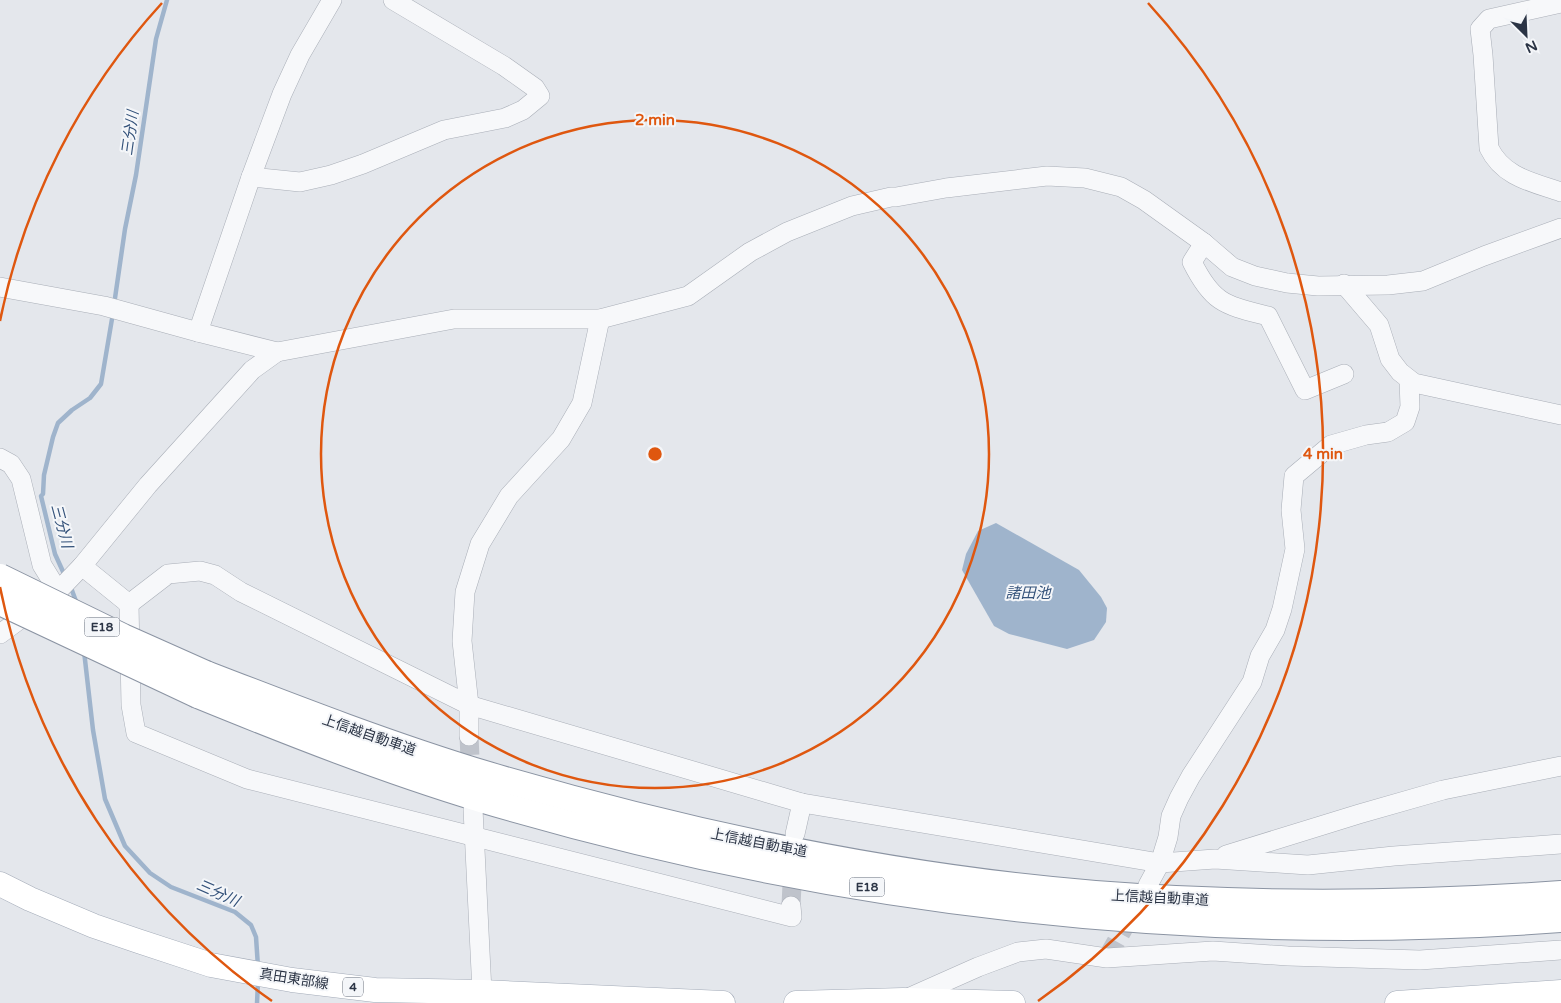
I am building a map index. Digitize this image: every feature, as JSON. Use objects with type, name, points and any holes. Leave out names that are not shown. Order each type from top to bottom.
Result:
[{"type":"highway","name":"上信越自動車道","points":[[0,577],[114,633],[287,731],[385,767],[481,799],[686,853],[789,874],[893,892],[995,906],[1094,916],[1190,923],[1388,927],[1561,919]]},
{"type":"highway","name":"上信越自動車道","points":[[0,602],[202,684],[297,709],[391,743],[486,774],[693,830],[789,850],[896,869],[996,883],[1083,892],[1199,900],[1285,903],[1385,903],[1484,900],[1561,894]]},
{"type":"main road","name":"真田東部線","points":[[0,884],[94,926],[211,964],[292,980],[375,990],[481,997],[724,1003]]},
{"type":"main road","points":[[1398,1003],[1561,992]]},
{"type":"main road","points":[[796,1003],[904,1000],[1013,1003]]},
{"type":"street","points":[[198,332],[251,177],[282,94],[300,55],[332,0]]},
{"type":"street","points":[[251,177],[300,182],[330,175],[363,164],[444,130],[505,118],[523,110],[540,96],[535,88],[504,66],[394,0]]},
{"type":"street","points":[[1561,3],[1488,19],[1480,29],[1489,148],[1494,158],[1514,175],[1561,192]]},
{"type":"street","points":[[0,287],[104,306],[277,352],[454,319],[600,319],[688,296],[750,252],[787,232],[852,206],[928,191],[1047,176],[1085,178],[1121,188],[1144,200],[1232,267],[1255,276],[1295,284],[1318,286],[1344,284],[1388,285],[1423,281],[1561,228]]},
{"type":"street","points":[[1204,244],[1192,262],[1204,285],[1215,297],[1228,304],[1268,316],[1305,390],[1344,374]]},
{"type":"street","points":[[1344,284],[1378,325],[1390,359],[1409,380],[1414,383],[1561,415]]},
{"type":"street","points":[[469,736],[462,641],[465,592],[480,544],[509,496],[561,439],[582,403],[600,319]]},
{"type":"street","points":[[0,634],[58,591],[82,566],[148,485],[252,370],[277,352]]},
{"type":"street","points":[[1148,885],[1160,863],[1168,837],[1170,816],[1191,776],[1252,682],[1260,656],[1274,630],[1282,609],[1295,550],[1291,510],[1294,476],[1331,445],[1366,435],[1388,432],[1405,422],[1410,407],[1409,380]]},
{"type":"street","points":[[0,458],[11,464],[21,479],[42,565],[58,591]]},
{"type":"street","points":[[82,566],[129,604]]},
{"type":"street","points":[[129,604],[168,574],[200,571],[215,575],[241,592],[468,705],[802,803],[1160,863],[1215,859],[1308,865],[1394,856],[1561,844]]},
{"type":"street","points":[[129,604],[130,705],[136,733],[247,779],[792,917],[790,906]]},
{"type":"street","points":[[1215,859],[1443,790],[1561,766]]},
{"type":"street","points":[[795,834],[802,803]]},
{"type":"street","points":[[473,808],[481,997]]},
{"type":"street","points":[[904,1000],[978,967],[1018,952],[1046,949],[1107,958],[1213,951],[1288,956],[1420,960],[1561,950]]},
{"type":"water","name":"諸田池","points":[[996,523],[1079,570],[1101,597],[1107,608],[1106,622],[1094,640],[1067,649],[1009,634],[994,626],[962,570],[966,554],[978,531]]},
{"type":"waterway","name":"三分川","points":[[114,305],[156,39],[167,0]]},
{"type":"waterway","name":"三分川","points":[[65,576],[55,554],[41,496],[43,494],[44,475],[58,423],[72,410],[90,398],[101,384],[113,313]]},
{"type":"waterway","name":"三分川","points":[[70,585],[77,604]]},
{"type":"waterway","name":"三分川","points":[[84,651],[93,730],[105,799],[125,846],[150,873],[171,887],[235,912],[251,925],[256,937],[258,967]]},
{"type":"waterway","name":"三分川","points":[[257,1003],[258,982]]},
{"type":"tunnel","points":[[469,736],[471,780]]},
{"type":"tunnel","points":[[791,906],[793,863]]},
{"type":"tunnel","points":[[1107,958],[1135,908]]}]
